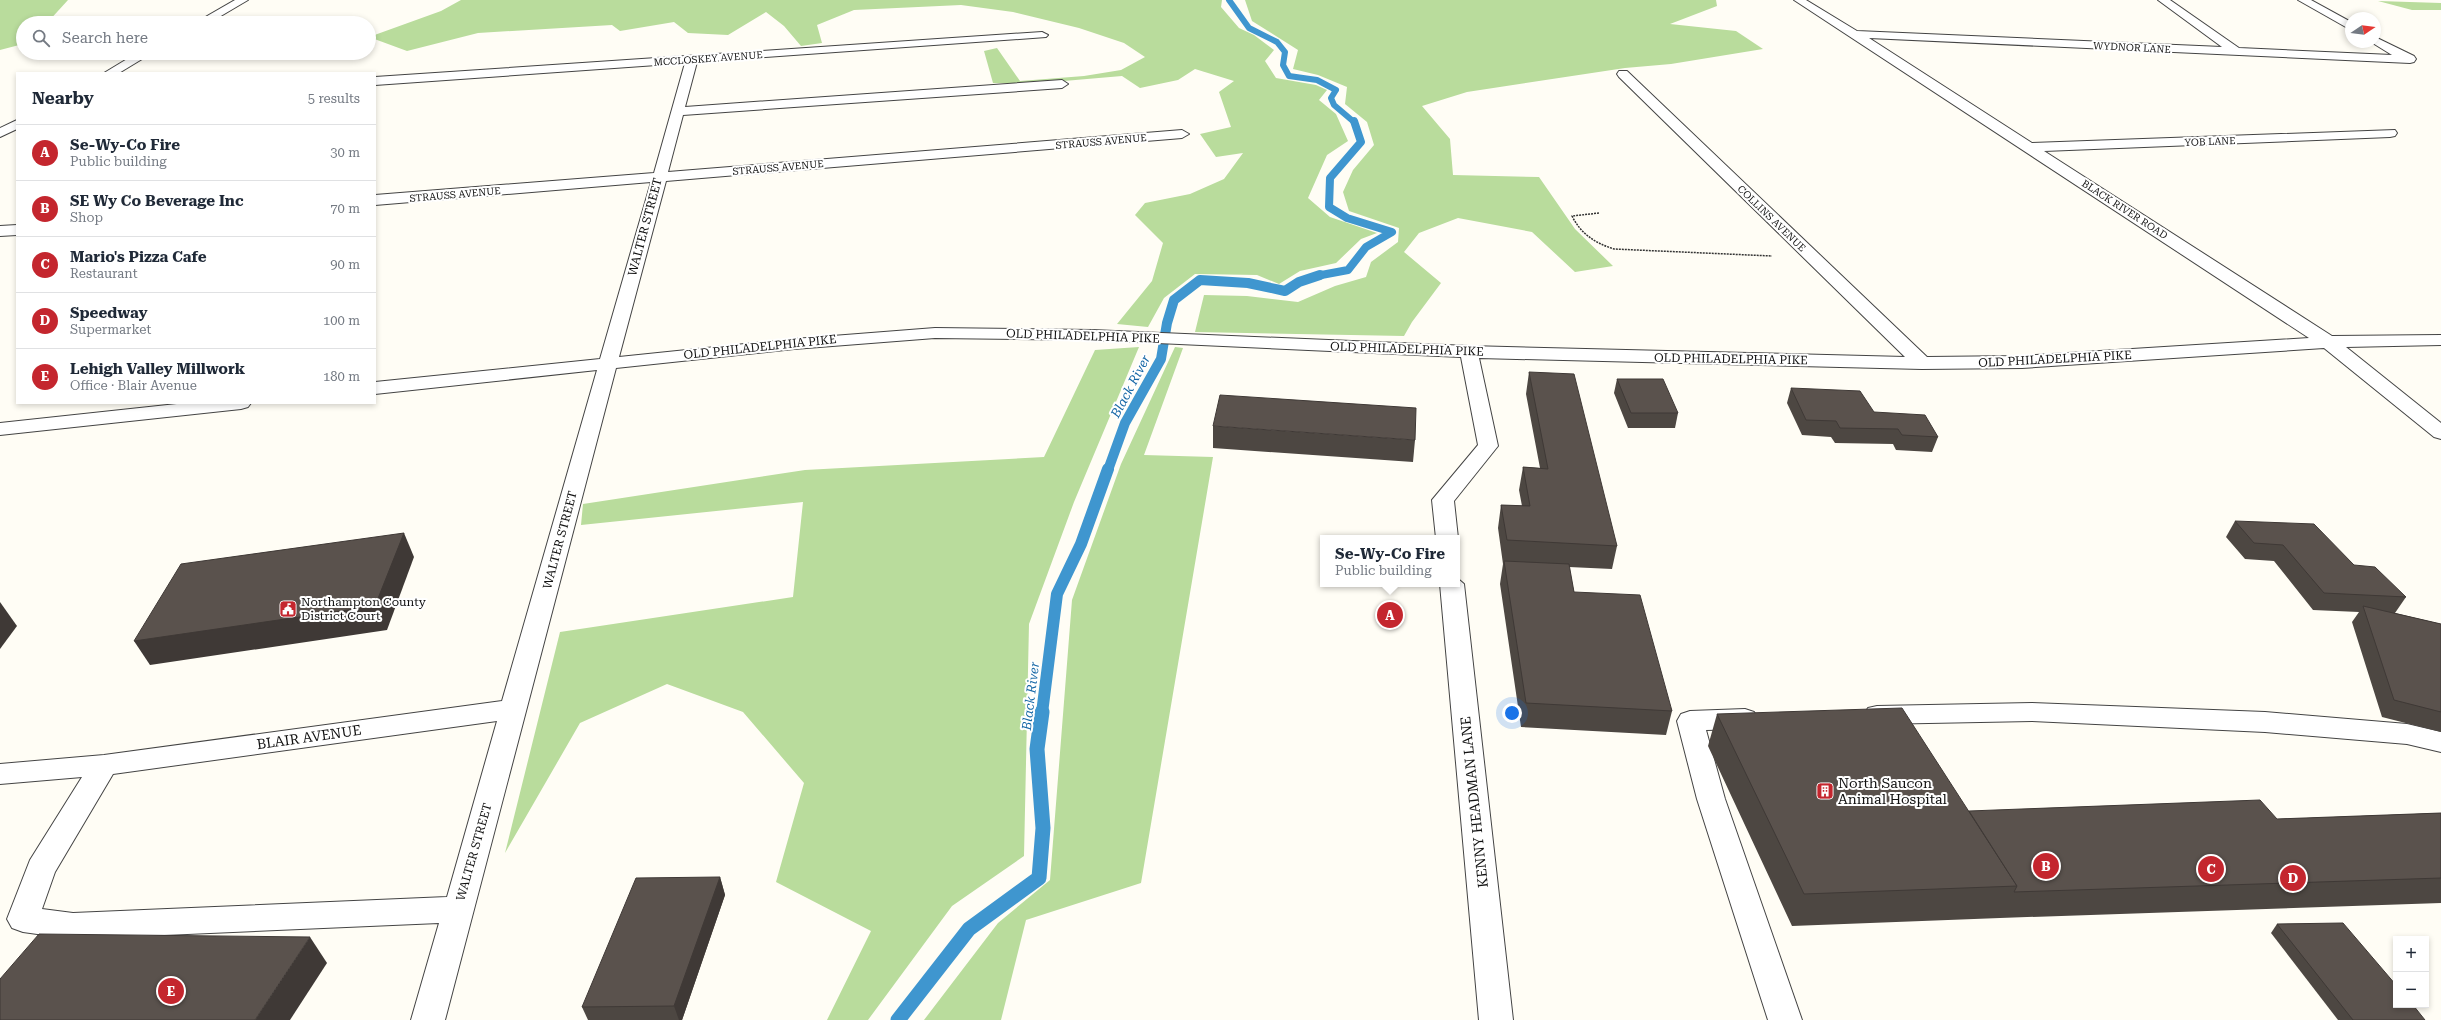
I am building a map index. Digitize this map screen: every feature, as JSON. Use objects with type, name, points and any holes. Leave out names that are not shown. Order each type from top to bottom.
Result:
[{"type":"street","points":[[214,16],[243,0]]},
{"type":"street","name":"BLACK RIVER ROAD","points":[[1798,0],[1854,34],[2328,342],[2441,433]]},
{"type":"street","points":[[2163,0],[2237,52]]},
{"type":"street","points":[[2303,0],[2345,24]]},
{"type":"street","name":"WYDNOR LANE","points":[[1854,34],[2410,59],[2381,43]]},
{"type":"street","name":"MCCLOSKEY AVENUE","points":[[376,81],[1042,35]]},
{"type":"street","name":"WALTER STREET","points":[[428,1020],[692,59]]},
{"type":"street","points":[[112,72],[133,60]]},
{"type":"street","name":"COLLINS AVENUE","points":[[1623,74],[1922,363]]},
{"type":"street","points":[[677,112],[1062,84]]},
{"type":"street","points":[[0,133],[16,125]]},
{"type":"street","name":"YOB LANE","points":[[2029,147],[2204,142],[2390,133]]},
{"type":"street","name":"STRAUSS AVENUE","points":[[376,200],[1182,134]]},
{"type":"street","points":[[0,232],[16,230]]},
{"type":"street","name":"OLD PHILADELPHIA PIKE","points":[[376,388],[809,342],[928,334],[1147,337],[1469,352],[1922,363],[2022,362],[2328,342],[2441,340]]},
{"type":"street","points":[[1447,535],[1443,500],[1488,446],[1469,352]]},
{"type":"street","points":[[0,429],[231,404]]},
{"type":"street","name":"KENNY HEADMAN LANE","points":[[1452,587],[1496,1020]]},
{"type":"street","name":"BLAIR AVENUE","points":[[0,774],[104,765],[514,709]]},
{"type":"street","points":[[1852,716],[2032,712],[2257,722],[2407,734],[2441,742]]},
{"type":"street","points":[[1768,718],[1690,721],[1711,799],[1785,1020]]},
{"type":"street","points":[[104,765],[41,868],[23,919],[73,926],[458,909]]},
{"type":"path","points":[[1598,213],[1572,216],[1576,225],[1586,237],[1603,248],[1622,251],[1814,258]]},
{"type":"green space","points":[[0,0],[68,0],[53,16],[16,16],[16,46],[0,50]]},
{"type":"green space","points":[[461,0],[1222,0],[1221,7],[1239,28],[1254,35],[1274,50],[1265,61],[1276,78],[1316,85],[1327,90],[1319,100],[1336,114],[1348,141],[1327,155],[1308,198],[1330,217],[1377,233],[1361,239],[1336,263],[1300,271],[1279,284],[1257,275],[1195,274],[1164,298],[1148,327],[1117,324],[1152,281],[1163,243],[1135,215],[1145,203],[1190,194],[1224,179],[1243,153],[1216,157],[1200,134],[1231,127],[1219,92],[1234,81],[1195,69],[1178,80],[1140,88],[1122,76],[1029,84],[993,83],[984,51],[997,48],[1020,81],[1084,76],[1121,70],[1145,57],[1124,43],[1079,28],[1013,12],[961,5],[854,10],[817,25],[822,43],[801,46],[784,26],[766,12],[728,35],[688,33],[674,22],[620,31],[612,25],[478,33],[407,51],[376,40],[376,34],[441,11]]},
{"type":"green space","points":[[1245,0],[1716,0],[1717,6],[1670,24],[1736,31],[1763,49],[1671,64],[1625,68],[1467,92],[1422,106],[1450,139],[1453,175],[1539,177],[1575,229],[1613,266],[1575,272],[1532,232],[1458,218],[1419,233],[1404,252],[1441,283],[1412,322],[1404,336],[1195,332],[1204,295],[1247,296],[1298,302],[1335,286],[1366,277],[1371,262],[1398,242],[1399,228],[1349,211],[1343,192],[1353,170],[1374,145],[1367,122],[1345,104],[1347,87],[1318,75],[1293,69],[1298,50],[1252,21]]},
{"type":"green space","points":[[2378,1],[2441,3],[2441,10],[2412,10]]},
{"type":"green space","points":[[1139,347],[1074,502],[1029,624],[1024,856],[952,906],[868,1020],[827,1020],[871,931],[776,882],[804,783],[743,712],[667,684],[580,723],[505,853],[560,632],[793,597],[803,502],[581,525],[583,504],[805,470],[1044,457],[1095,350]]},
{"type":"green space","points":[[1175,347],[1183,348],[1144,455],[1213,457],[1141,883],[1026,920],[1001,1020],[924,1020],[998,923],[1050,880],[1072,600],[1121,464]]},
{"type":"building","points":[[1529,372],[1574,374],[1617,546],[1507,540],[1501,505],[1530,506],[1523,467],[1548,469]]},
{"type":"building","points":[[1617,379],[1663,379],[1678,413],[1631,413]]},
{"type":"building","points":[[1791,388],[1860,391],[1874,412],[1925,415],[1938,437],[1902,435],[1898,429],[1840,428],[1836,421],[1806,420]]},
{"type":"building","points":[[1220,395],[1416,408],[1415,440],[1213,426]]},
{"type":"building","points":[[2235,521],[2314,524],[2354,565],[2375,567],[2406,597],[2324,593],[2283,545],[2254,543]]},
{"type":"building","points":[[404,533],[375,606],[134,641],[181,564]]},
{"type":"building","points":[[1504,561],[1569,564],[1574,592],[1640,595],[1672,711],[1526,703]]},
{"type":"building","points":[[2363,606],[2441,624],[2441,712],[2394,700]]},
{"type":"building","name":"North Saucon Animal Hospital","points":[[1902,708],[2017,886],[1804,894],[1717,714]]},
{"type":"building","points":[[2260,800],[2277,819],[2441,813],[2441,878],[2014,892],[2017,886],[1969,811]]},
{"type":"building","points":[[720,877],[674,1006],[582,1007],[636,878]]},
{"type":"building","points":[[2343,923],[2393,981],[2393,1008],[2415,1008],[2425,1020],[2353,1020],[2277,924]]},
{"type":"building","points":[[39,934],[310,937],[255,1020],[0,1020],[0,979]]},
{"type":"waterway","name":"Black River","points":[[1229,0],[1249,28],[1277,42],[1285,52],[1283,65],[1289,76],[1317,80],[1336,90],[1331,98],[1334,105],[1354,122]]},
{"type":"waterway","name":"Black River","points":[[1318,276],[1348,270],[1366,247],[1392,232],[1347,218],[1329,207],[1330,178],[1361,142],[1354,121]]},
{"type":"waterway","name":"Black River","points":[[1108,470],[1125,423],[1161,359],[1167,323],[1174,300],[1200,280],[1248,283],[1285,291],[1299,282],[1318,276]]},
{"type":"waterway","name":"Black River","points":[[1042,713],[1057,594],[1081,544],[1108,469]]},
{"type":"waterway","name":"Black River","points":[[898,1020],[969,929],[1039,878],[1043,828],[1037,749],[1042,712]]},
{"type":"place","name":"Northampton County District Court","points":[[288,609]]},
{"type":"place","name":"Se-Wy-Co Fire","points":[[1390,615]]},
{"type":"place","name":"North Saucon Animal Hospital","points":[[1825,791]]},
{"type":"place","name":"SE Wy Co Beverage Inc","points":[[2046,866]]},
{"type":"place","name":"Mario's Pizza Cafe","points":[[2211,869]]},
{"type":"place","name":"Speedway","points":[[2293,878]]},
{"type":"place","name":"Lehigh Valley Millwork","points":[[171,991]]}]
